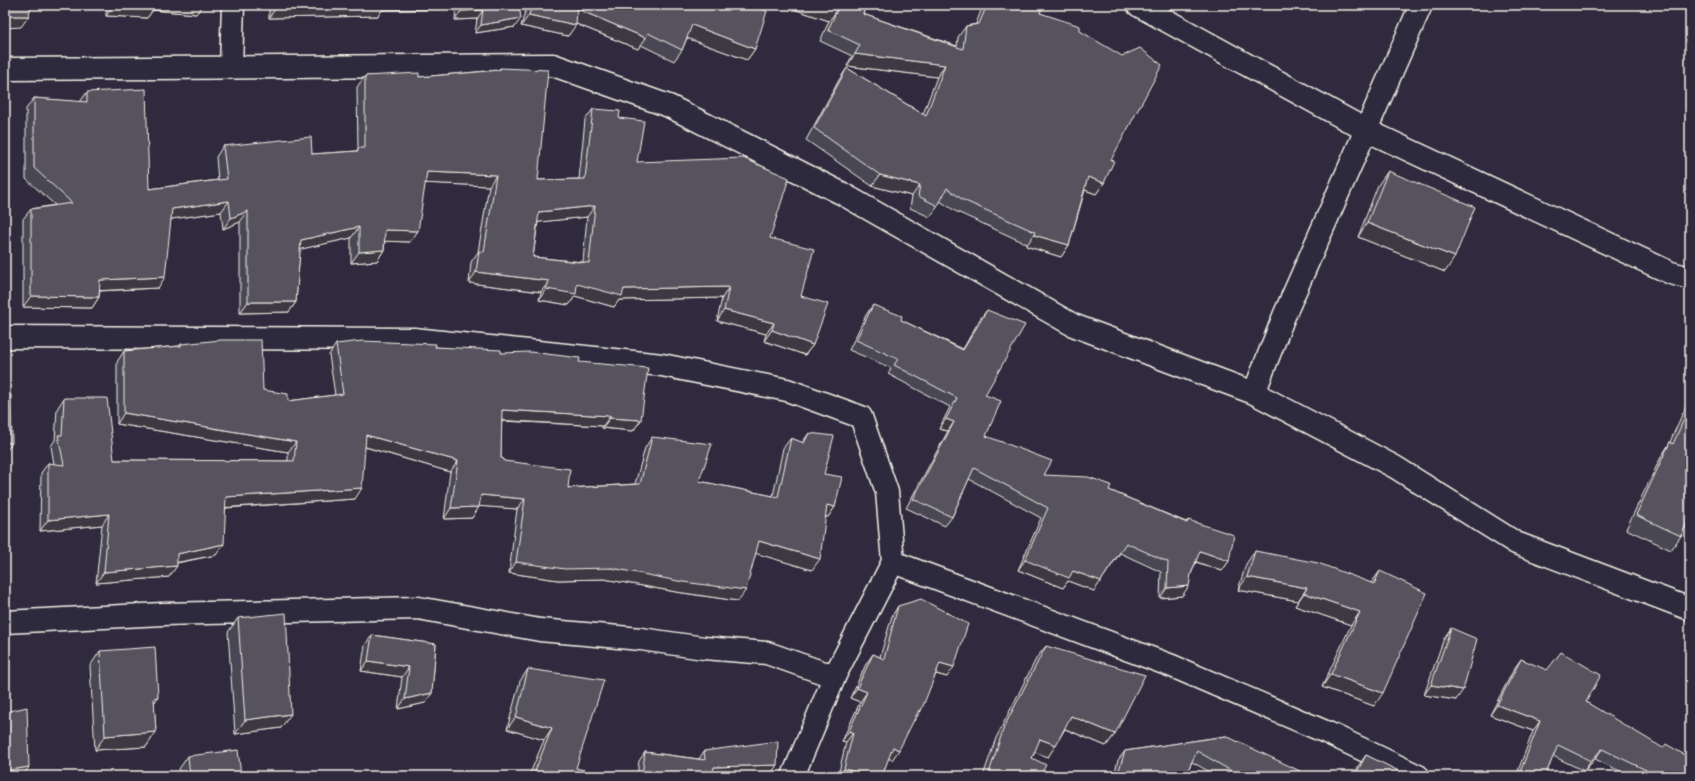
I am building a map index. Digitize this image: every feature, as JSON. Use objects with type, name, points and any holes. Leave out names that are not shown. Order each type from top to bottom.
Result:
[{"type":"street","points":[[231,67],[233,5]]},
{"type":"street","points":[[1138,5],[1366,130],[1671,273],[1690,278]]},
{"type":"street","points":[[1254,393],[1284,316],[1421,5]]},
{"type":"street","points":[[5,69],[553,65],[669,106],[841,193],[1073,325],[1254,393],[1395,466],[1516,543],[1690,609]]},
{"type":"street","points":[[5,337],[414,339],[662,365],[786,390],[861,417],[887,492],[893,562],[836,672],[793,776]]},
{"type":"street","points":[[893,562],[1172,666],[1328,733],[1418,776]]},
{"type":"street","points":[[5,622],[163,614],[418,608],[540,630],[641,639],[704,648],[767,653],[824,673],[836,672]]},
{"type":"building","points":[[5,5],[31,5],[29,16],[5,16]]},
{"type":"building","points":[[114,5],[155,5],[155,7]]},
{"type":"building","points":[[277,5],[366,5],[277,6]]},
{"type":"building","points":[[461,5],[519,5],[521,18],[481,25],[483,10],[461,11]]},
{"type":"building","points":[[532,5],[751,5],[767,11],[755,49],[692,25],[682,50],[648,33],[646,38],[577,9],[576,25],[529,15]]},
{"type":"building","points":[[823,5],[866,5],[863,14],[963,49],[966,26],[979,24],[987,5],[1043,5],[1040,13],[1080,26],[1080,31],[1122,56],[1140,48],[1162,65],[1111,160],[1114,161],[1104,183],[1088,177],[1069,245],[1034,235],[1035,232],[963,200],[947,188],[938,206],[918,196],[920,185],[880,175],[814,128],[847,68],[926,116],[945,65],[855,54],[860,45],[828,30],[837,10]]},
{"type":"building","points":[[500,68],[548,70],[538,180],[585,179],[593,109],[620,111],[619,118],[644,121],[637,162],[743,158],[789,178],[770,238],[814,249],[801,296],[828,304],[813,345],[772,330],[774,323],[724,310],[729,287],[624,289],[622,296],[577,284],[576,294],[546,289],[549,281],[476,272],[479,251],[484,252],[496,175],[427,172],[418,231],[385,230],[384,250],[359,252],[359,227],[301,240],[296,302],[248,302],[248,211],[231,218],[229,201],[172,209],[165,277],[100,280],[99,297],[31,296],[31,209],[72,203],[34,168],[34,98],[87,102],[87,92],[146,89],[149,189],[227,179],[223,146],[311,137],[312,154],[358,151],[358,148],[365,148],[365,76],[419,73],[419,77],[500,70]],"holes":[[[595,206],[589,263],[533,257],[539,212]]]},
{"type":"building","points":[[1388,171],[1475,207],[1455,257],[1367,223]]},
{"type":"building","points":[[873,305],[902,316],[901,320],[963,350],[987,310],[1025,325],[985,395],[1001,401],[986,436],[1052,461],[1044,475],[1088,477],[1111,485],[1109,490],[1187,523],[1188,520],[1234,535],[1229,561],[1200,551],[1191,574],[1189,586],[1167,588],[1168,562],[1126,543],[1101,581],[1073,571],[1069,578],[1025,560],[1048,508],[974,468],[952,517],[913,499],[954,422],[946,419],[957,398],[894,365],[898,359],[856,340]]},
{"type":"building","points":[[221,340],[261,340],[263,390],[288,394],[288,401],[343,394],[336,344],[362,341],[436,344],[435,347],[501,350],[501,353],[530,352],[580,358],[579,362],[648,368],[641,420],[610,418],[610,416],[502,410],[501,458],[504,459],[504,461],[570,469],[568,488],[640,484],[652,437],[712,444],[699,481],[778,497],[791,438],[804,443],[809,433],[834,436],[824,474],[842,477],[835,507],[827,505],[820,559],[759,541],[746,590],[683,582],[612,568],[565,569],[516,562],[525,499],[481,495],[479,507],[451,508],[458,461],[366,435],[362,488],[226,497],[224,544],[177,554],[177,566],[104,572],[109,514],[48,520],[48,463],[64,465],[58,435],[62,435],[64,398],[107,398],[114,460],[294,461],[296,442],[124,413],[124,351],[181,346],[181,344]]},
{"type":"building","points":[[5,395],[11,395],[12,443],[5,443]]},
{"type":"building","points":[[1690,405],[1690,516],[1681,536],[1636,515],[1670,442],[1673,444]]},
{"type":"building","points":[[1255,551],[1318,563],[1374,584],[1380,571],[1427,593],[1383,693],[1331,674],[1360,612],[1304,593],[1307,588],[1247,577]]},
{"type":"building","points":[[921,599],[968,624],[954,667],[940,663],[921,711],[919,710],[899,750],[893,747],[882,776],[872,776],[844,769],[853,733],[849,731],[867,692],[857,688],[873,654],[884,659],[898,606]]},
{"type":"building","points":[[286,613],[291,714],[245,720],[238,618]]},
{"type":"building","points":[[1451,628],[1477,639],[1463,690],[1431,685]]},
{"type":"building","points":[[372,635],[436,644],[432,693],[405,699],[409,667],[368,661]]},
{"type":"building","points":[[1046,646],[1145,675],[1115,734],[1071,716],[1056,745],[1040,739],[1032,758],[1046,765],[1040,776],[988,776],[1004,727]]},
{"type":"building","points":[[155,647],[158,697],[154,698],[156,732],[105,736],[100,651]]},
{"type":"building","points":[[1561,652],[1601,675],[1586,702],[1663,748],[1666,744],[1690,758],[1690,776],[1645,776],[1648,771],[1602,749],[1591,761],[1558,745],[1545,776],[1519,775],[1540,721],[1497,705],[1521,659],[1547,670]]},
{"type":"building","points":[[528,669],[604,680],[576,768],[588,771],[587,776],[533,776],[552,728],[516,717]]},
{"type":"building","points":[[27,707],[29,767],[5,771],[5,712]]},
{"type":"building","points":[[1226,736],[1302,772],[1300,776],[1240,776],[1197,751],[1185,776],[1137,776],[1119,770],[1125,751]]},
{"type":"building","points":[[778,741],[777,765],[714,767],[712,776],[642,776],[645,752],[705,760],[704,751]]},
{"type":"building","points":[[238,750],[241,776],[190,776],[188,756]]},
{"type":"building","points":[[1366,755],[1407,775],[1355,776]]}]
